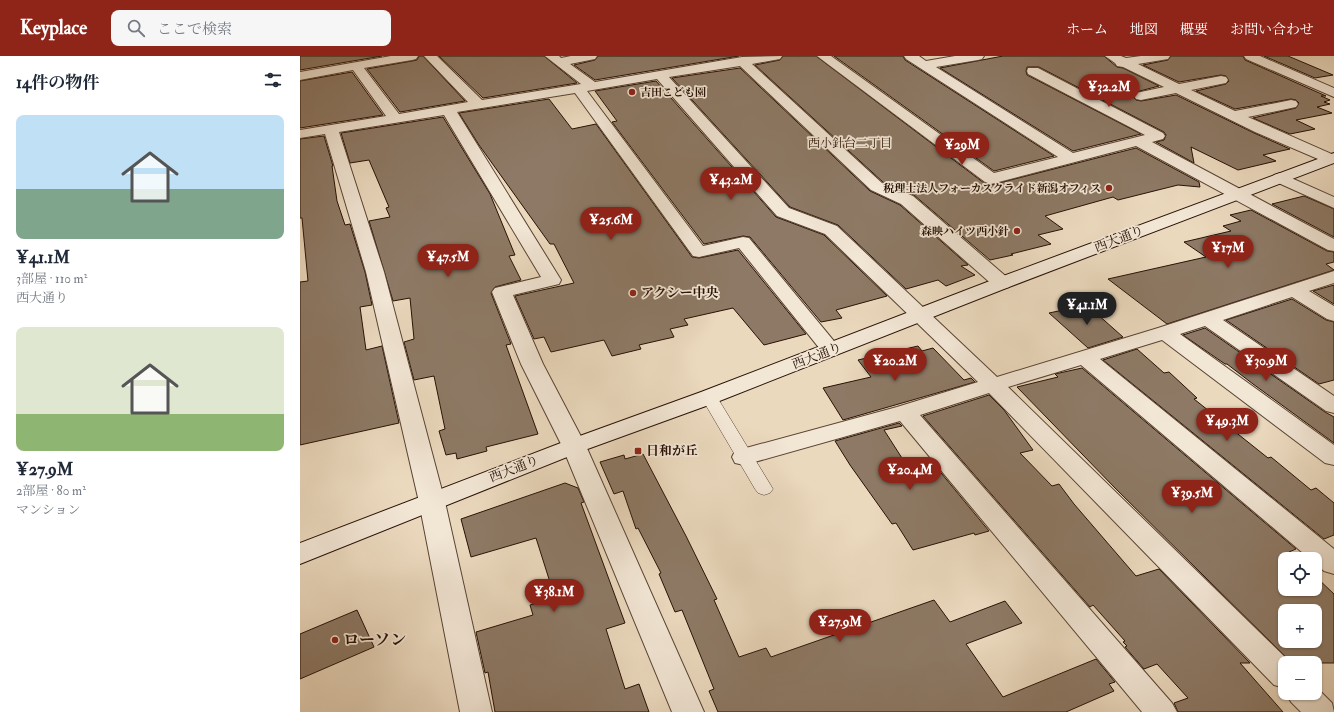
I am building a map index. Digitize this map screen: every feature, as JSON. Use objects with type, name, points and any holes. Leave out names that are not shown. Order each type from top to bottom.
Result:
[{"type":"street","points":[[300,76],[412,56]]},
{"type":"street","points":[[430,56],[479,105]]},
{"type":"street","points":[[555,59],[591,56]]},
{"type":"street","points":[[301,133],[776,56]]},
{"type":"street","points":[[822,56],[991,179],[1140,142],[1158,136],[1033,71]]},
{"type":"street","points":[[910,56],[1071,159]]},
{"type":"street","points":[[924,65],[978,56]]},
{"type":"street","points":[[1107,61],[1125,63],[1164,56]]},
{"type":"street","points":[[1250,56],[1334,93]]},
{"type":"street","points":[[555,59],[586,88],[699,252],[743,242],[831,350]]},
{"type":"street","points":[[742,61],[877,187],[907,200],[1002,283]]},
{"type":"street","points":[[1125,63],[1234,116],[1332,158]]},
{"type":"street","points":[[356,66],[395,118]]},
{"type":"street","points":[[659,74],[782,212],[831,230],[918,315],[993,385],[1278,669]]},
{"type":"street","points":[[1141,96],[1221,80]]},
{"type":"street","points":[[1234,116],[1291,104]]},
{"type":"street","points":[[448,110],[552,280],[502,292],[532,364],[574,446],[688,712]]},
{"type":"street","points":[[331,129],[375,272],[432,502],[476,712]]},
{"type":"street","points":[[1140,142],[1334,246]]},
{"type":"street","name":"西大通り","points":[[300,554],[574,446],[709,397],[918,315],[1332,158]]},
{"type":"street","points":[[1280,178],[1334,203]]},
{"type":"street","points":[[744,456],[905,412],[1165,332],[1295,291],[1334,277]]},
{"type":"street","points":[[1295,291],[1334,315]]},
{"type":"street","points":[[1207,318],[1334,406]]},
{"type":"street","points":[[1165,332],[1334,457]]},
{"type":"street","points":[[1084,356],[1334,564]]},
{"type":"street","points":[[905,412],[1161,712]]},
{"type":"street","points":[[1309,700],[1321,712]]},
{"type":"lane","points":[[709,397],[764,489]]},
{"type":"building","points":[[300,56],[382,56],[300,70]]},
{"type":"building","points":[[419,56],[423,56],[465,101],[400,112],[367,69],[417,60]]},
{"type":"building","points":[[439,56],[544,56],[577,83],[483,98]]},
{"type":"building","points":[[598,56],[739,56],[595,80],[574,65],[595,60]]},
{"type":"building","points":[[783,56],[816,56],[984,183],[991,185],[1136,148],[1199,182],[1200,187],[1178,185],[1118,200],[1113,197],[1045,216],[1063,229],[1038,235],[1051,244],[990,260],[914,195],[884,183],[755,65],[780,60]]},
{"type":"building","points":[[834,56],[903,56],[905,60],[1054,156],[994,171]]},
{"type":"building","points":[[1003,56],[1104,56],[1117,67],[1123,68],[1159,86],[1136,92],[1133,97],[1136,100],[1141,101],[1176,95],[1290,149],[1263,155],[1276,161],[1238,170],[1191,147],[1194,163],[1156,142],[1164,140],[1166,135],[1164,132],[1039,67],[1027,67],[1027,75],[1141,134],[1073,151],[940,68]]},
{"type":"building","points":[[1171,56],[1243,56],[1245,60],[1326,96],[1321,96],[1330,100],[1324,102],[1330,104],[1317,107],[1332,113],[1296,120],[1315,129],[1290,134],[1253,118],[1296,108],[1299,103],[1296,100],[1291,99],[1235,109],[1196,91],[1226,84],[1229,81],[1226,76],[1221,75],[1179,82],[1143,65],[1168,60]]},
{"type":"building","points":[[1264,56],[1288,56],[1333,75],[1315,78]]},
{"type":"building","points":[[740,68],[870,191],[900,205],[968,265],[961,266],[975,275],[946,286],[938,280],[906,289],[838,225],[790,207],[672,78]]},
{"type":"building","points":[[352,72],[383,115],[300,128],[300,81]]},
{"type":"building","points":[[656,81],[776,217],[824,235],[887,296],[836,310],[842,318],[821,322],[750,237],[743,236],[704,244],[612,122],[617,121],[595,91]]},
{"type":"building","points":[[549,99],[572,129],[596,124],[692,257],[699,258],[738,250],[806,334],[764,345],[733,308],[684,319],[688,325],[670,329],[674,337],[639,345],[641,349],[612,356],[604,340],[551,352],[544,337],[534,339],[515,296],[574,283],[554,244],[550,244],[479,145],[459,113]]},
{"type":"building","points":[[443,117],[490,194],[515,255],[509,256],[521,280],[495,287],[491,293],[511,344],[506,345],[538,434],[486,447],[487,451],[457,459],[456,453],[446,455],[439,431],[445,429],[434,376],[414,380],[404,342],[414,339],[410,298],[393,301],[369,221],[390,217],[386,208],[389,207],[369,160],[350,163],[341,133]]},
{"type":"building","points":[[324,136],[333,166],[337,201],[345,225],[350,224],[365,272],[372,305],[360,307],[366,350],[382,346],[399,423],[300,445],[300,282],[308,281],[302,218],[300,218],[300,139]]},
{"type":"building","points":[[1304,196],[1334,209],[1334,237],[1272,204]]},
{"type":"building","points":[[1251,210],[1327,251],[1334,252],[1334,262],[1326,264],[1334,270],[1167,324],[1108,279],[1206,257],[1184,242],[1231,231],[1223,226],[1241,221],[1230,215]]},
{"type":"building","points":[[1334,285],[1334,304],[1313,291]]},
{"type":"building","points":[[1292,299],[1326,320],[1334,322],[1334,380],[1319,384],[1226,320]]},
{"type":"building","points":[[1087,305],[1123,337],[1088,348],[1049,313]]},
{"type":"building","points":[[1205,328],[1334,417],[1334,443],[1227,364],[1183,335]]},
{"type":"building","points":[[918,346],[922,351],[933,348],[964,380],[971,378],[975,382],[843,420],[823,388],[871,377],[858,360]]},
{"type":"building","points":[[1137,349],[1164,373],[1169,372],[1197,398],[1194,399],[1268,458],[1271,457],[1311,490],[1316,488],[1334,503],[1334,535],[1324,539],[1103,360]]},
{"type":"building","points":[[1082,368],[1296,549],[1289,552],[1278,552],[1278,596],[1322,596],[1322,583],[1334,594],[1334,663],[1322,663],[1322,656],[1285,656],[1115,488],[1017,387],[1058,377],[1055,374]]},
{"type":"building","points":[[989,395],[1004,410],[1033,450],[1020,453],[1052,486],[1059,484],[1074,504],[1136,576],[1159,569],[1250,663],[1240,663],[1283,712],[1178,712],[1174,703],[1188,698],[1157,664],[1144,669],[1125,647],[1127,646],[1123,642],[1125,641],[1093,605],[1090,607],[923,416]]},
{"type":"building","points":[[899,423],[902,426],[884,430],[909,469],[932,462],[989,531],[975,535],[974,533],[913,550],[896,523],[892,524],[850,465],[835,441]]},
{"type":"building","points":[[643,454],[717,599],[714,600],[739,657],[766,648],[771,657],[934,600],[950,622],[1005,601],[1022,623],[966,644],[1003,697],[1096,659],[1115,682],[1109,684],[1114,691],[1066,712],[718,712],[709,691],[714,689],[682,610],[675,612],[659,574],[661,573],[638,528],[636,529],[623,491],[614,494],[600,462],[624,455],[625,459]]},
{"type":"building","points":[[565,483],[578,488],[584,502],[581,503],[625,623],[606,629],[625,689],[639,684],[649,712],[495,712],[488,672],[485,673],[476,632],[533,615],[530,605],[555,598],[536,538],[471,557],[461,519]]},
{"type":"building","name":"ローソン","points":[[357,610],[374,647],[300,679],[300,634]]},
{"type":"place","name":"吉田こども園","points":[[632,92]]},
{"type":"place","name":"税理士法人フォーカスクライド新潟オフィス","points":[[1109,188]]},
{"type":"place","name":"森映ハイツ西小針","points":[[1017,231]]},
{"type":"place","name":"アクシー中央","points":[[633,293]]},
{"type":"place","name":"日和が丘","points":[[638,451]]},
{"type":"place","name":"ローソン","points":[[335,640]]},
{"type":"district","name":"西小針台二丁目","points":[[850,143]]}]
